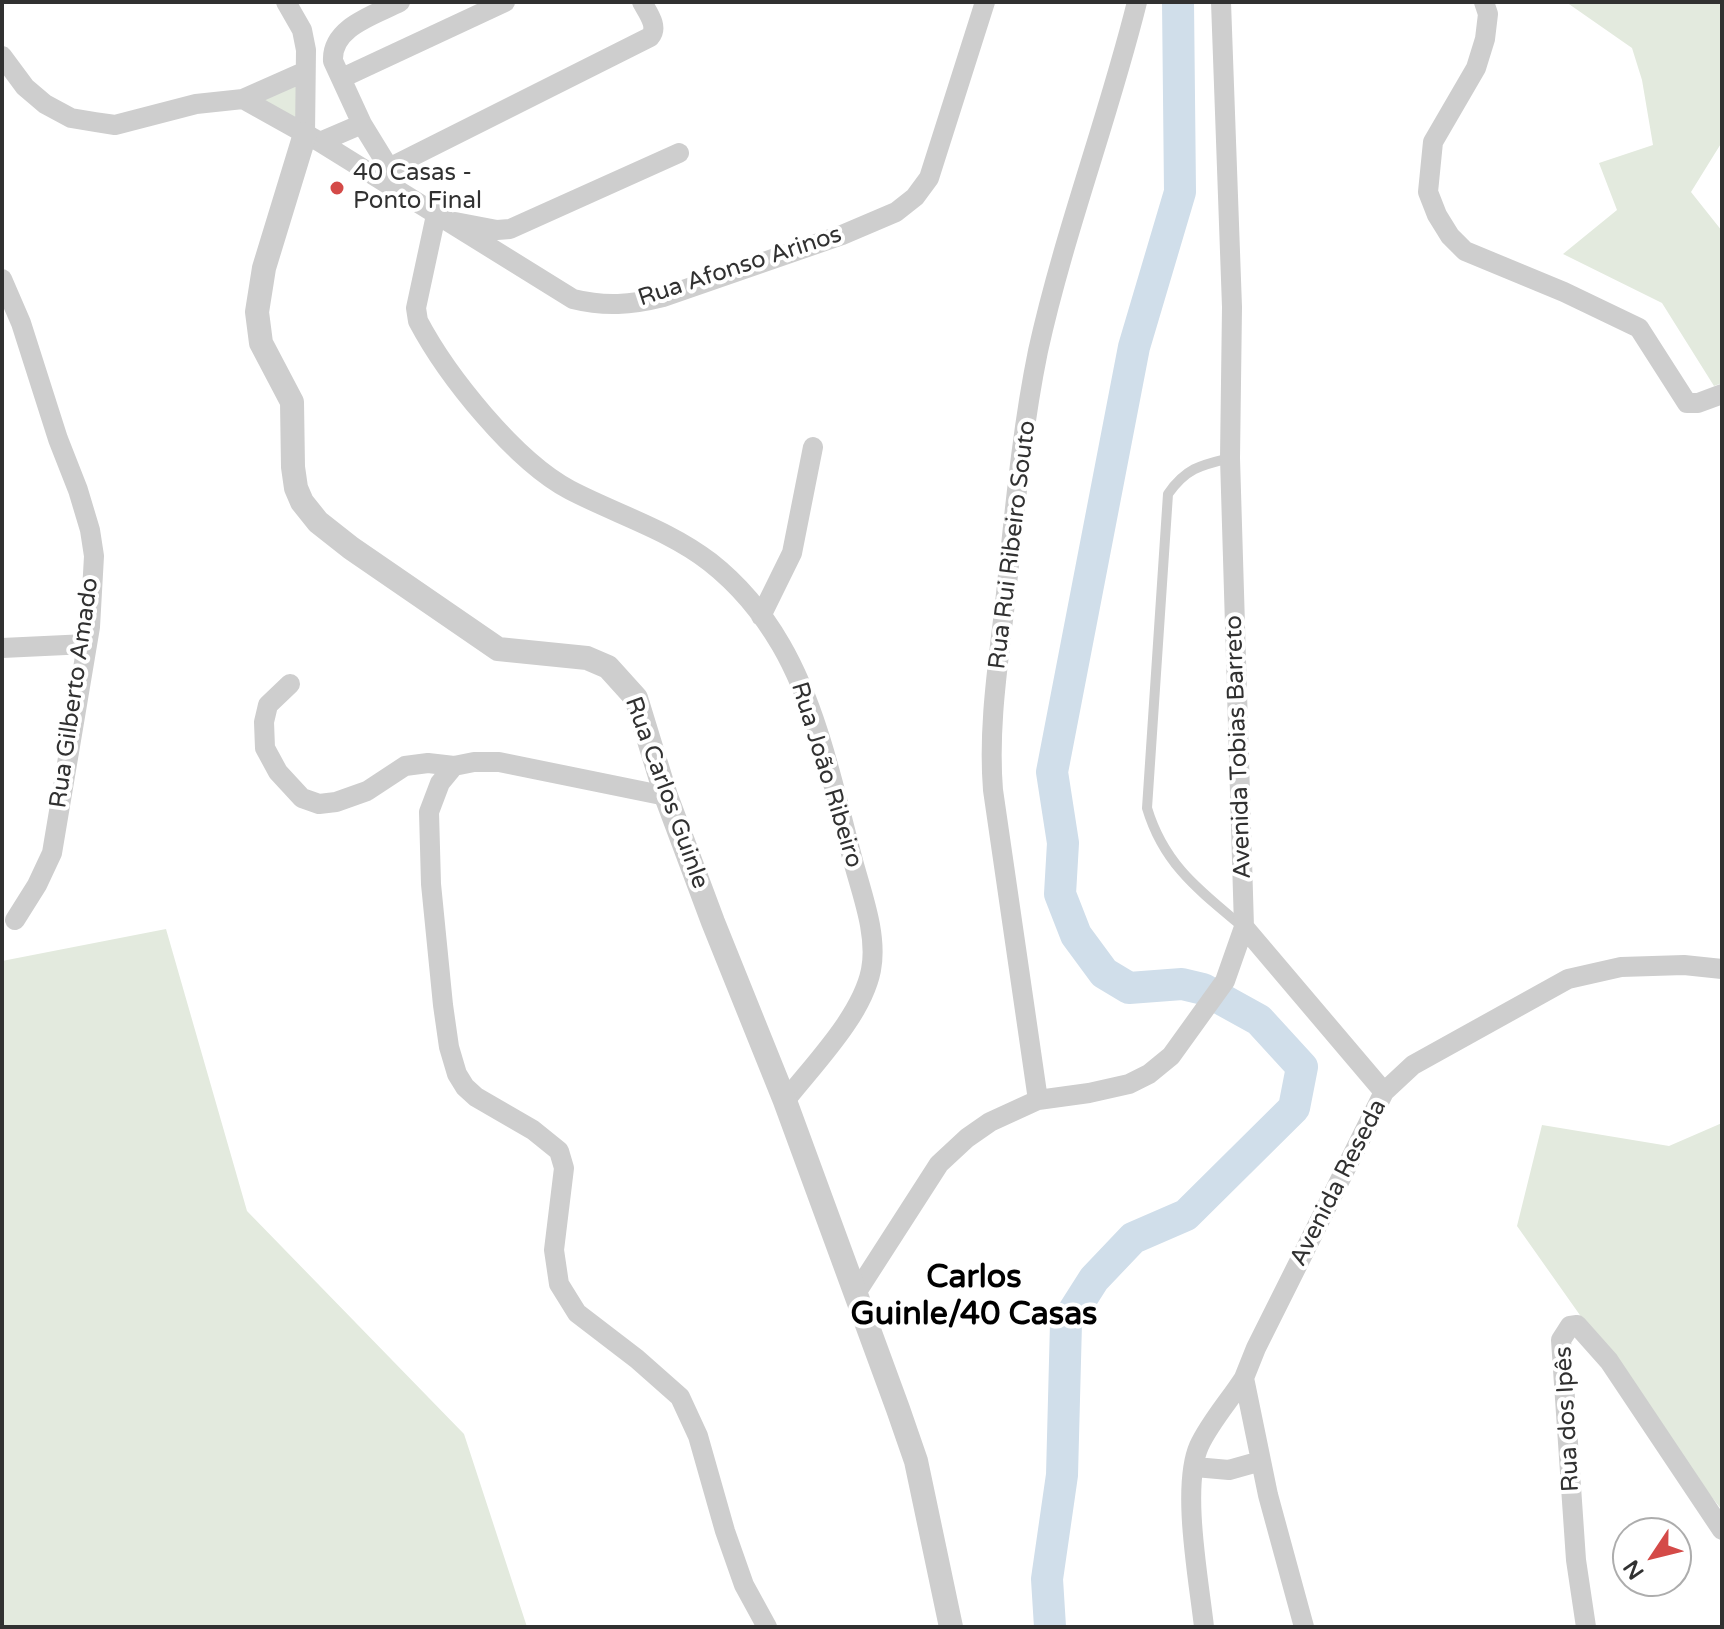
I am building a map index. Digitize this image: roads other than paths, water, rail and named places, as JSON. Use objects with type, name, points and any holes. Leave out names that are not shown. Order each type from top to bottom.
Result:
[{"type":"street","points":[[286,2],[302,30],[306,50],[304,72],[312,138],[362,124]]},
{"type":"street","points":[[400,2],[360,22],[337,40],[332,50],[333,61],[362,124],[389,168],[650,37],[654,26],[642,2]]},
{"type":"street","points":[[342,78],[505,2]]},
{"type":"street","name":"Rua Afonso Arinos","points":[[243,99],[312,138],[573,299],[601,306],[635,304],[842,235],[896,212],[915,197],[929,178],[985,2]]},
{"type":"street","name":"Rua Rui Ribeiro Souto","points":[[1038,1100],[993,790],[991,769],[997,677],[1018,485],[1038,352],[1081,190],[1137,2]]},
{"type":"street","name":"Avenida Tobias Barreto","points":[[856,1293],[939,1164],[967,1138],[990,1122],[1038,1100],[1099,1092],[1129,1084],[1149,1074],[1171,1056],[1225,981],[1244,927],[1230,458],[1232,307],[1221,2]]},
{"type":"street","points":[[1484,2],[1488,14],[1487,26],[1476,68],[1433,142],[1428,192],[1437,215],[1450,236],[1465,251],[1564,292],[1639,328],[1687,403],[1698,403],[1722,394]]},
{"type":"street","points":[[2,56],[25,87],[45,104],[71,118],[115,125],[196,104],[243,99],[304,72]]},
{"type":"street","name":"Rua Carlos Guinle","points":[[312,138],[264,268],[257,312],[261,343],[292,402],[293,467],[302,502],[318,522],[351,548],[498,649],[587,658],[608,667],[636,698],[666,796],[785,1101],[916,1461],[951,1627]]},
{"type":"street","points":[[440,218],[497,230],[510,229],[679,153]]},
{"type":"street","name":"Rua João Ribeiro","points":[[440,218],[416,308],[418,321],[476,405],[521,455],[541,472],[567,489],[677,540],[710,562],[736,586],[761,616],[781,646],[801,690],[830,771],[869,922],[872,953],[871,970],[857,1005],[785,1101]]},
{"type":"street","name":"Rua Gilberto Amado","points":[[2,279],[21,323],[90,530],[94,556],[87,644],[52,853],[15,920]]},
{"type":"street","points":[[761,616],[792,553],[813,447]]},
{"type":"street","points":[[2,648],[87,644]]},
{"type":"street","points":[[290,684],[268,705],[264,722],[265,748],[278,772],[302,798],[319,804],[336,802],[367,791],[405,766],[428,763],[454,766],[499,762],[666,796]]},
{"type":"street","points":[[454,766],[440,783],[429,812],[431,884],[443,1005],[449,1047],[457,1074],[476,1097],[533,1130],[559,1151],[564,1168],[554,1250],[559,1284],[577,1313],[680,1397],[698,1436],[744,1585],[767,1627]]},
{"type":"street","points":[[1244,927],[1384,1092]]},
{"type":"street","name":"Avenida Reseda","points":[[1204,1627],[1193,1520],[1199,1447],[1244,1378],[1256,1348],[1384,1092],[1413,1065],[1568,979],[1621,967],[1684,965],[1722,969]]},
{"type":"street","name":"Rua dos Ipês","points":[[1586,1627],[1576,1560],[1561,1340],[1570,1326],[1577,1325],[1583,1330],[1609,1361],[1722,1530]]},
{"type":"street","points":[[1244,1378],[1261,1461],[1304,1627]]},
{"type":"street","points":[[1195,1467],[1229,1470],[1261,1461]]},
{"type":"lane","points":[[1230,458],[1186,473],[1168,494],[1147,808],[1162,848],[1188,881],[1244,927]]},
{"type":"waterway","points":[[1050,1627],[1047,1579],[1062,1475],[1066,1323],[1094,1279],[1133,1238],[1186,1215],[1294,1108],[1302,1067],[1259,1020],[1203,989],[1182,984],[1129,988],[1104,973],[1076,935],[1060,894],[1063,843],[1052,772],[1134,347],[1180,192],[1178,2]]},
{"type":"place","name":"40 Casas - Ponto Final","points":[[337,188]]},
{"type":"district","name":"Carlos Guinle/40 Casas","points":[[974,1298]]}]
